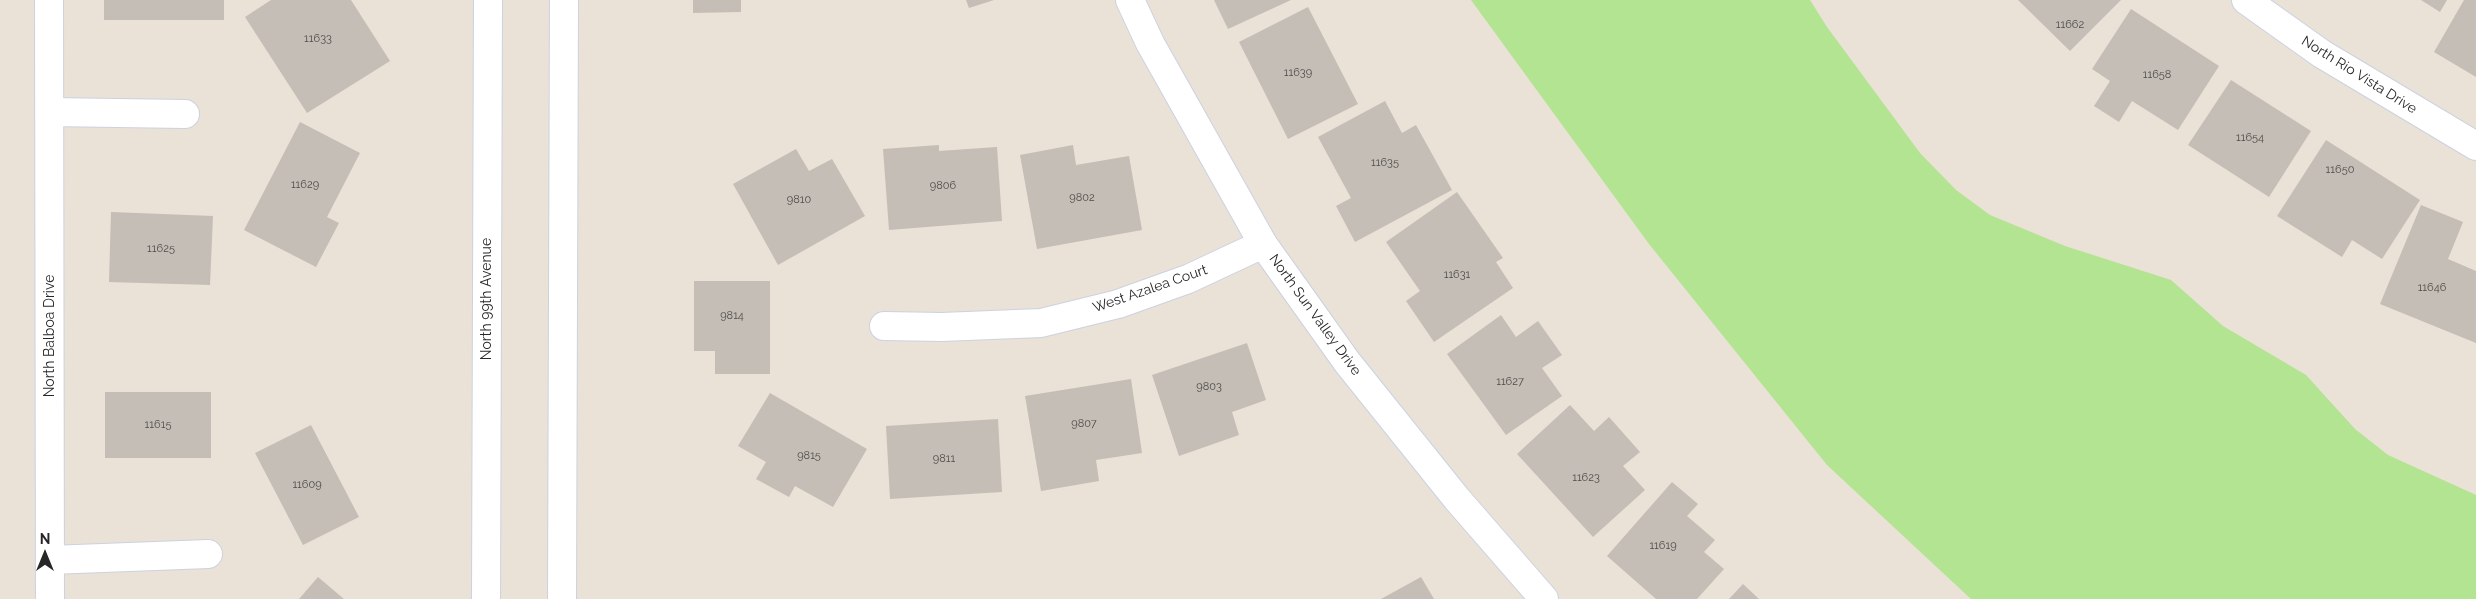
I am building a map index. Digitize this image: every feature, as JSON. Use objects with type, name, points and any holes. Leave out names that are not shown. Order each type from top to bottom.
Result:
[{"type":"street","name":"North Balboa Drive","points":[[50,0],[50,599]]},
{"type":"street","name":"North 99th Avenue","points":[[486,599],[488,0]]},
{"type":"street","points":[[562,599],[564,0]]},
{"type":"street","name":"North Sun Valley Drive","points":[[1130,0],[1150,43],[1264,244],[1354,369],[1456,499],[1544,599]]},
{"type":"street","name":"North Rio Vista Drive","points":[[2246,0],[2322,54],[2476,146]]},
{"type":"street","points":[[50,112],[185,114]]},
{"type":"street","name":"West Azalea Court","points":[[884,326],[942,327],[1041,323],[1118,304],[1180,282],[1264,244]]},
{"type":"street","points":[[50,560],[208,554]]},
{"type":"green space","points":[[1471,0],[1810,0],[1827,27],[1920,153],[1956,190],[1990,215],[2065,246],[2171,280],[2223,326],[2306,375],[2355,429],[2388,455],[2476,495],[2476,599],[1971,599],[1827,465],[1649,244]]},
{"type":"building","points":[[104,0],[224,0],[224,20],[104,20]]},
{"type":"building","points":[[271,0],[351,0],[390,61],[307,113],[245,17]]},
{"type":"building","points":[[693,0],[741,0],[741,12],[693,13]]},
{"type":"building","points":[[966,0],[994,0],[969,8]]},
{"type":"building","points":[[1214,0],[1291,0],[1228,29]]},
{"type":"building","points":[[2018,0],[2121,0],[2070,51]]},
{"type":"building","points":[[2421,0],[2447,0],[2440,12]]},
{"type":"building","points":[[2464,0],[2476,0],[2476,77],[2434,52]]},
{"type":"building","points":[[1308,7],[1358,104],[1288,139],[1239,42]]},
{"type":"building","points":[[2131,9],[2219,66],[2178,130],[2132,101],[2119,122],[2094,106],[2110,81],[2092,69]]},
{"type":"building","points":[[2231,80],[2311,131],[2269,197],[2188,145]]},
{"type":"building","points":[[1385,101],[1402,133],[1416,125],[1452,190],[1355,242],[1336,206],[1351,198],[1318,137]]},
{"type":"building","points":[[300,122],[360,153],[327,217],[339,223],[316,267],[244,230]]},
{"type":"building","points":[[2326,140],[2420,200],[2382,259],[2352,240],[2342,257],[2277,216]]},
{"type":"building","points":[[939,145],[939,151],[997,147],[1002,221],[889,230],[883,149]]},
{"type":"building","points":[[1073,145],[1076,165],[1129,156],[1142,230],[1037,249],[1020,155]]},
{"type":"building","points":[[796,149],[809,171],[832,159],[865,216],[778,265],[733,184]]},
{"type":"building","points":[[1457,192],[1503,258],[1496,262],[1513,288],[1434,342],[1406,301],[1420,291],[1386,242]]},
{"type":"building","points":[[2421,205],[2463,222],[2448,259],[2476,271],[2476,343],[2380,304]]},
{"type":"building","points":[[111,212],[213,216],[210,285],[109,282]]},
{"type":"building","points":[[694,281],[770,281],[770,374],[715,374],[715,351],[694,351]]},
{"type":"building","points":[[1501,315],[1516,337],[1538,321],[1562,355],[1542,368],[1562,396],[1506,435],[1447,354]]},
{"type":"building","points":[[1247,343],[1266,400],[1232,412],[1239,435],[1179,456],[1152,375]]},
{"type":"building","points":[[1131,379],[1142,453],[1096,460],[1099,481],[1041,491],[1025,396]]},
{"type":"building","points":[[105,392],[211,392],[211,458],[105,458]]},
{"type":"building","points":[[770,393],[867,449],[833,507],[795,486],[789,497],[756,479],[766,462],[738,446]]},
{"type":"building","points":[[1570,405],[1594,431],[1609,417],[1640,452],[1623,466],[1645,490],[1593,537],[1517,454]]},
{"type":"building","points":[[998,419],[1002,492],[890,499],[886,426]]},
{"type":"building","points":[[311,425],[359,517],[303,545],[255,453]]},
{"type":"building","points":[[1672,482],[1698,504],[1687,516],[1715,540],[1704,552],[1724,569],[1697,599],[1656,599],[1607,556]]},
{"type":"building","points":[[318,577],[344,599],[299,599]]},
{"type":"building","points":[[1421,577],[1434,599],[1381,599]]},
{"type":"building","points":[[1743,584],[1759,599],[1729,599]]}]
